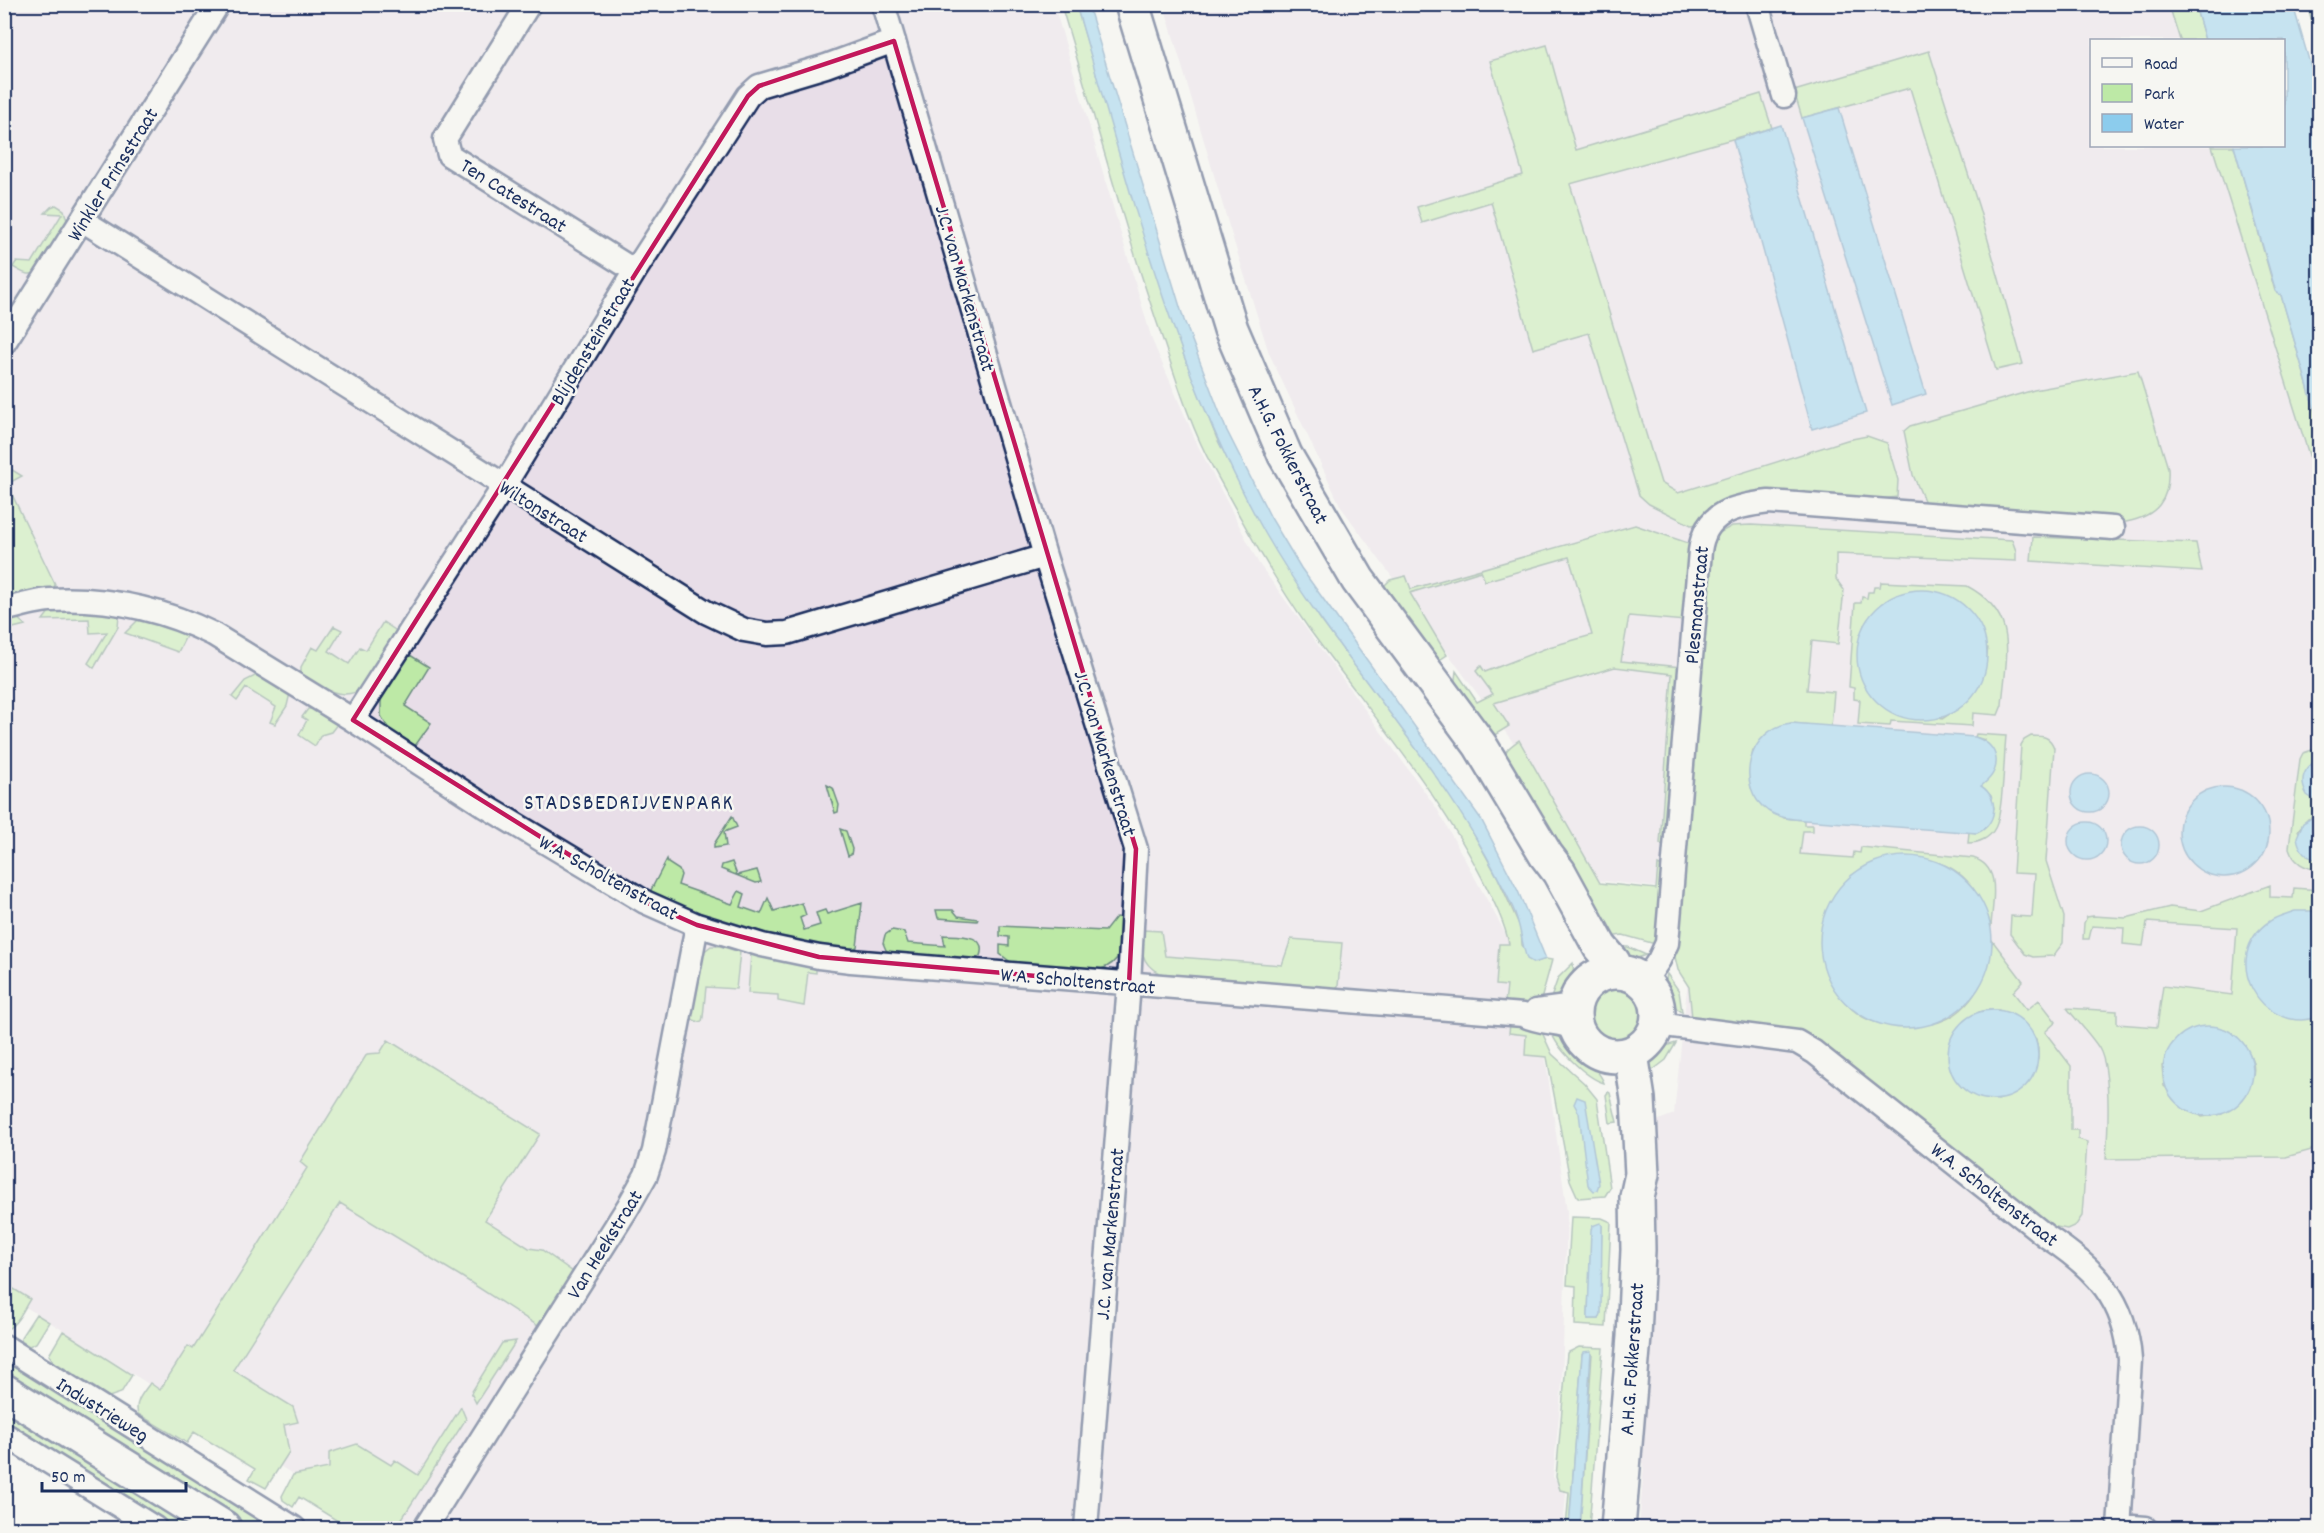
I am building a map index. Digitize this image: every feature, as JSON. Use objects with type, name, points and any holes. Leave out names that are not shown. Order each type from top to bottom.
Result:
[{"type":"street","name":"Winkler Prinsstraat","points":[[4,343],[218,4]]},
{"type":"street","name":"Ten Catestraat","points":[[529,4],[445,140],[449,155],[635,271]]},
{"type":"street","name":"J.C. van Markenstraat","points":[[882,4],[1045,556],[1136,849],[1129,984],[1086,1528]]},
{"type":"street","name":"A.H.G. Fokkerstraat","points":[[1131,4],[1230,326],[1285,455],[1358,580],[1480,746],[1546,855],[1559,872],[1600,947],[1630,977]]},
{"type":"street","points":[[1757,4],[1784,96]]},
{"type":"street","name":"Blijdensteinstraat","points":[[353,720],[504,486],[635,271],[748,96],[759,86],[826,66],[894,41]]},
{"type":"street","name":"Wiltonstraat","points":[[82,220],[706,612],[744,630],[767,634],[787,633],[1045,556]]},
{"type":"street","name":"Plesmanstraat","points":[[1630,977],[1659,960],[1667,943],[1700,551],[1702,537],[1713,519],[1745,505],[1769,502],[2113,528]]},
{"type":"street","name":"W.A. Scholtenstraat","points":[[4,610],[48,600],[95,600],[161,612],[213,634],[353,720],[485,806],[645,902],[698,925],[762,945],[819,957],[1523,1015],[1538,1010],[1578,1007]]},
{"type":"street","name":"A.H.G. Fokkerstraat","points":[[1546,855],[1549,871],[1572,928],[1580,955],[1584,974],[1578,1007]]},
{"type":"street","name":"Van Heekstraat","points":[[425,1528],[628,1207],[646,1174],[654,1151],[698,925]]},
{"type":"street","points":[[1599,975],[1630,977],[1652,991],[1658,1013],[1657,1024],[1648,1042],[1620,1055],[1598,1053],[1588,1047],[1578,1007],[1599,975]]},
{"type":"street","name":"W.A. Scholtenstraat","points":[[1657,1024],[1797,1041],[1814,1052],[2046,1236],[2075,1255],[2091,1271],[2108,1290],[2129,1337],[2130,1360],[2120,1527]]},
{"type":"street","name":"A.H.G. Fokkerstraat","points":[[1618,1526],[1634,1337],[1638,1250],[1637,1197],[1642,1174],[1638,1099],[1620,1055]]},
{"type":"street","name":"Industrieweg","points":[[4,1346],[294,1528]]},
{"type":"street","name":"Industrieweg","points":[[4,1391],[225,1528]]},
{"type":"street","points":[[4,1434],[156,1528]]},
{"type":"street","points":[[2120,1527],[2146,1528]]},
{"type":"highlighted area","points":[[894,41],[1136,849],[1129,984],[819,957],[697,925],[645,902],[353,720],[748,96],[759,86]]},
{"type":"shaded area","points":[[4,5],[1054,5],[1152,340],[1198,446],[1259,564],[1437,809],[1509,940],[1545,1055],[1567,1212],[1562,1383],[1553,1477],[1566,1493],[1563,1528],[379,1528],[5,1294]]},
{"type":"shaded area","points":[[1164,5],[2195,5],[2205,39],[2090,39],[2090,147],[2234,147],[2275,291],[2281,295],[2319,425],[2319,1528],[1639,1528],[1644,1463],[1635,1461],[1644,1126],[1674,1114],[1697,892],[1596,880],[1539,778],[1341,507],[1269,353]]},
{"type":"green space","points":[[1061,5],[1076,5],[1167,307],[1217,439],[1266,533],[1321,620],[1456,802],[1498,878],[1521,929],[1522,945],[1535,962],[1552,960],[1541,1000],[1530,1005],[1505,1003],[1507,986],[1496,985],[1499,944],[1509,944],[1501,918],[1481,876],[1463,843],[1422,780],[1296,610],[1258,549],[1205,452],[1191,422],[1136,259]]},
{"type":"green space","points":[[2169,5],[2195,5],[2205,39],[2180,39]]},
{"type":"green space","points":[[2307,5],[2319,5],[2319,44]]},
{"type":"green space","points":[[1547,45],[1576,150],[1761,94],[1772,128],[1570,184],[1661,483],[1678,493],[1847,440],[1867,436],[1887,443],[1898,480],[1897,497],[1875,500],[1768,491],[1699,524],[1691,525],[1649,504],[1639,495],[1589,333],[1533,349],[1491,202],[1422,223],[1417,207],[1523,175],[1490,61]]},
{"type":"green space","points":[[1929,51],[1979,208],[2023,364],[1996,370],[1910,88],[1802,118],[1794,91]]},
{"type":"green space","points":[[2212,147],[2234,147],[2275,291],[2281,295],[2319,425],[2319,487]]},
{"type":"green space","points":[[56,205],[64,210],[68,224],[38,272],[28,274],[13,267],[16,262],[32,263],[62,214],[45,213]]},
{"type":"green space","points":[[2138,371],[2168,468],[2164,498],[2146,516],[2126,522],[1926,505],[1913,475],[1904,431],[1910,426],[2034,390]]},
{"type":"green space","points":[[4,465],[22,476],[7,484],[55,584],[54,589],[5,597]]},
{"type":"green space","points":[[1635,525],[1691,544],[1685,621],[1629,616],[1621,661],[1681,667],[1664,845],[1660,844],[1672,674],[1615,667],[1494,703],[1509,726],[1493,736],[1454,687],[1456,671],[1477,702],[1493,694],[1476,671],[1481,666],[1485,672],[1549,647],[1592,635],[1569,557],[1485,581],[1481,571],[1410,593],[1447,655],[1441,659],[1433,659],[1383,587],[1390,580],[1406,576],[1411,589]]},
{"type":"green space","points":[[1751,525],[2012,540],[2016,551],[2016,561],[1836,554],[1836,579],[1844,590],[1838,644],[1812,641],[1807,690],[1834,692],[1831,727],[1791,723],[1753,750],[1749,772],[1751,788],[1784,818],[1804,820],[1804,825],[1813,825],[1813,831],[1803,831],[1800,854],[1853,858],[1854,852],[1860,853],[1861,847],[1973,858],[1989,869],[1994,886],[1991,927],[1979,898],[1967,881],[1951,868],[1941,864],[1886,862],[1856,873],[1827,973],[1846,1003],[1867,1019],[1881,1023],[1931,1024],[1957,1013],[1975,993],[1987,967],[1992,940],[2023,981],[2013,992],[2027,1010],[2039,1000],[2056,1022],[2045,1032],[2071,1066],[2071,1130],[2078,1130],[2078,1139],[2087,1142],[2082,1216],[2076,1225],[2067,1229],[2051,1226],[1817,1044],[1692,1018],[1689,987],[1678,970],[1675,957],[1710,568],[1713,546],[1719,533],[1732,526]],"holes":[[[1999,1010],[2036,1039],[2038,1059],[2018,1092],[1998,1100],[1979,1012]]]},
{"type":"green space","points":[[2033,537],[2196,543],[2202,572],[2031,561]]},
{"type":"green space","points":[[1881,582],[1967,586],[1984,597],[1995,609],[2006,637],[2006,669],[2002,705],[1998,715],[1973,713],[1972,726],[1891,721],[1890,726],[1858,724],[1860,700],[1854,699],[1854,688],[1849,687],[1855,603],[1861,603],[1862,597],[1867,598],[1868,592],[1873,592],[1874,587],[1880,587]],"holes":[[[1864,625],[1988,648],[1983,672],[1975,690],[1962,705],[1942,719],[1870,692],[1865,684],[1859,659]]]},
{"type":"green space","points":[[49,612],[98,612],[119,615],[118,627],[94,668],[88,663],[107,632],[90,633],[89,619],[43,620]]},
{"type":"green space","points":[[16,617],[25,625],[5,630],[5,620]]},
{"type":"green space","points":[[139,619],[187,634],[178,652],[125,633]]},
{"type":"green space","points":[[383,622],[398,632],[363,687],[356,692],[348,694],[331,691],[301,673],[301,667],[312,647],[318,650],[334,626],[342,630],[329,651],[349,664],[360,647],[366,650]]},
{"type":"green space","points":[[410,655],[429,667],[405,706],[431,723],[415,746],[390,731],[381,716],[381,700]]},
{"type":"green space","points":[[257,675],[290,693],[287,706],[275,724],[270,722],[276,707],[246,688],[237,701],[232,697],[245,681]]},
{"type":"green space","points":[[308,709],[313,709],[338,723],[331,732],[321,735],[315,746],[299,735],[307,720],[302,717]]},
{"type":"green space","points":[[1976,734],[2006,736],[2003,784],[1995,828],[1984,839],[1968,843],[1969,832],[1977,833],[1994,808],[1991,796],[1981,786],[1985,740],[1975,737]]},
{"type":"green space","points":[[2031,736],[2046,738],[2054,748],[2046,861],[2064,917],[2063,943],[2053,956],[2033,957],[2025,954],[2010,934],[2011,916],[2032,917],[2035,874],[2013,873],[2021,745]]},
{"type":"green space","points":[[1519,740],[1600,883],[1656,889],[1658,865],[1662,867],[1660,939],[1655,944],[1623,935],[1609,937],[1503,759],[1507,750]]},
{"type":"green space","points":[[2319,750],[2319,760],[2313,762],[2319,816],[2308,819],[2298,830],[2307,856],[2319,860],[2319,870],[2300,864],[2289,848],[2300,759],[2303,753]]},
{"type":"green space","points":[[827,785],[833,788],[839,805],[838,812],[835,813]]},
{"type":"green space","points":[[732,816],[737,827],[724,832],[726,846],[714,848],[714,844]]},
{"type":"green space","points":[[840,829],[846,831],[852,849],[851,855],[848,856]]},
{"type":"green space","points":[[667,859],[668,863],[679,870],[681,875],[678,885],[732,904],[739,891],[745,894],[741,907],[761,914],[768,898],[774,911],[802,903],[806,915],[800,918],[804,930],[820,925],[816,913],[825,910],[827,914],[862,903],[857,947],[826,948],[778,939],[684,909],[650,892]]},
{"type":"green space","points":[[732,862],[737,875],[757,870],[761,882],[756,883],[721,869],[722,865]]},
{"type":"green space","points":[[2270,885],[2270,897],[2293,898],[2294,888],[2319,890],[2319,1148],[2286,1157],[2106,1159],[2108,1102],[2103,1058],[2099,1048],[2067,1008],[2117,1011],[2117,1024],[2157,1027],[2163,986],[2232,995],[2237,928],[2147,922],[2143,946],[2123,944],[2124,928],[2092,926],[2089,939],[2083,939],[2084,923],[2087,917],[2126,918],[2170,907],[2201,911]],"holes":[[[2232,1033],[2249,1052],[2254,1072],[2246,1087],[2222,1114],[2202,1117],[2164,1086],[2162,1066]]]},
{"type":"green space","points":[[936,910],[953,910],[958,916],[978,919],[977,921],[938,918]]},
{"type":"green space","points":[[1116,917],[1125,918],[1121,949],[1115,961],[1101,969],[1012,963],[1000,954],[1000,945],[1009,946],[1009,937],[1000,936],[1000,926],[1105,931]]},
{"type":"green space","points":[[892,930],[904,932],[908,943],[945,946],[943,935],[970,937],[980,943],[980,956],[973,960],[892,953],[886,950],[883,943],[885,935]]},
{"type":"green space","points":[[1143,930],[1161,931],[1165,956],[1282,965],[1291,939],[1342,943],[1338,986],[1334,989],[1159,973],[1148,965],[1143,955]]},
{"type":"green space","points":[[711,946],[720,946],[740,952],[736,989],[706,987],[703,1017],[702,1021],[698,1022],[688,1017],[701,954]]},
{"type":"green space","points":[[1613,947],[1628,947],[1646,955],[1629,961]]},
{"type":"green space","points":[[751,954],[816,969],[816,973],[808,972],[804,1006],[778,1001],[778,995],[748,993]]},
{"type":"green space","points":[[1573,963],[1573,975],[1569,985],[1551,998],[1558,978]]},
{"type":"green space","points":[[1667,974],[1679,991],[1682,1012],[1667,996]]},
{"type":"green space","points":[[1610,989],[1620,989],[1633,996],[1640,1009],[1640,1019],[1633,1032],[1620,1039],[1610,1039],[1601,1035],[1594,1028],[1590,1019],[1590,1009],[1594,1000],[1601,993]]},
{"type":"green space","points":[[1510,1024],[1540,1028],[1552,1054],[1584,1083],[1597,1099],[1610,1188],[1605,1196],[1578,1198],[1570,1180],[1547,1057],[1525,1055],[1526,1035],[1509,1033]]},
{"type":"green space","points":[[1551,1031],[1581,1053],[1604,1083],[1573,1062],[1559,1046]]},
{"type":"green space","points":[[388,1040],[540,1134],[485,1220],[529,1248],[542,1250],[573,1272],[538,1326],[340,1203],[233,1370],[293,1407],[298,1422],[284,1425],[289,1452],[266,1488],[249,1479],[255,1469],[194,1432],[187,1443],[138,1414],[138,1402],[150,1383],[160,1390],[188,1346],[193,1349],[307,1168],[300,1162],[367,1054],[380,1053]]},
{"type":"green space","points":[[1676,1043],[1666,1060],[1649,1073],[1647,1063],[1652,1055],[1663,1047]]},
{"type":"green space","points":[[1608,1092],[1617,1122],[1610,1123],[1606,1095]]},
{"type":"green space","points":[[1571,1217],[1602,1218],[1611,1222],[1606,1327],[1575,1325],[1576,1286],[1567,1285]],"holes":[[[1592,1226],[1602,1226],[1599,1319],[1588,1319]]]},
{"type":"green space","points":[[4,1283],[30,1299],[16,1322],[4,1330]]},
{"type":"green space","points":[[36,1314],[49,1322],[36,1343],[29,1346],[21,1341],[21,1337]]},
{"type":"green space","points":[[63,1331],[132,1375],[121,1393],[109,1397],[53,1361],[49,1355]]},
{"type":"green space","points":[[516,1341],[476,1403],[471,1393],[502,1343]]},
{"type":"green space","points":[[1579,1347],[1603,1348],[1589,1528],[1580,1528],[1592,1354],[1582,1355],[1569,1528],[1566,1528],[1569,1492],[1560,1490],[1556,1477],[1567,1353]]},
{"type":"green space","points":[[4,1355],[280,1528],[248,1528],[5,1376]]},
{"type":"green space","points":[[4,1406],[200,1528],[176,1528],[5,1421]]},
{"type":"green space","points":[[461,1407],[466,1419],[396,1528],[349,1528],[299,1497],[293,1507],[283,1500],[282,1496],[293,1475],[329,1468],[329,1453],[357,1444],[391,1465],[395,1460],[418,1475]]},
{"type":"water","points":[[1076,5],[1088,5],[1184,320],[1226,429],[1271,518],[1301,568],[1481,819],[1518,891],[1546,959],[1534,963],[1527,959],[1516,914],[1487,858],[1458,810],[1427,763],[1295,581],[1265,533],[1232,471],[1178,341],[1135,207]]},
{"type":"water","points":[[2195,5],[2293,5],[2319,95],[2319,425],[2281,295],[2276,292],[2234,147],[2285,147],[2285,39],[2205,39]]},
{"type":"water","points":[[1839,108],[1926,394],[1892,405],[1802,118]]},
{"type":"water","points":[[1781,125],[1866,413],[1812,429],[1733,140]]},
{"type":"water","points":[[1922,590],[1947,595],[1968,609],[1982,630],[1987,655],[1982,680],[1968,701],[1947,715],[1922,720],[1897,715],[1876,701],[1862,680],[1857,655],[1862,630],[1876,609],[1897,595]]},
{"type":"water","points":[[1791,723],[1975,737],[1984,741],[1994,752],[1996,759],[1993,773],[1981,786],[1991,797],[1994,811],[1992,818],[1984,829],[1977,833],[1799,820],[1772,813],[1757,800],[1751,787],[1749,773],[1751,760],[1756,746],[1765,735],[1777,727]]},
{"type":"water","points":[[2320,760],[2319,803],[2307,795],[2303,779],[2309,766]]},
{"type":"water","points":[[2090,774],[2103,780],[2109,793],[2103,806],[2090,812],[2077,806],[2071,793],[2077,780]]},
{"type":"water","points":[[2224,787],[2241,790],[2256,800],[2266,815],[2269,832],[2266,849],[2256,864],[2241,874],[2224,877],[2207,874],[2192,864],[2182,849],[2179,832],[2182,815],[2192,800],[2207,790]]},
{"type":"water","points":[[2319,816],[2319,860],[2310,858],[2304,853],[2297,837],[2303,823]]},
{"type":"water","points":[[2087,822],[2100,828],[2106,841],[2100,854],[2087,860],[2074,854],[2068,841],[2074,828]]},
{"type":"water","points":[[2140,826],[2153,832],[2159,845],[2153,858],[2140,864],[2127,858],[2121,845],[2127,832]]},
{"type":"water","points":[[1906,856],[1939,863],[1954,871],[1966,882],[1977,894],[1985,909],[1992,942],[1985,975],[1977,990],[1966,1002],[1954,1013],[1939,1021],[1906,1028],[1873,1021],[1858,1013],[1846,1002],[1835,990],[1827,975],[1820,942],[1827,909],[1835,894],[1846,882],[1858,871],[1873,863]]},
{"type":"water","points":[[2295,911],[2313,911],[2319,914],[2319,1017],[2298,1020],[2279,1015],[2264,1004],[2252,989],[2247,972],[2247,953],[2254,936],[2273,919]]},
{"type":"water","points":[[1993,1010],[2010,1013],[2025,1023],[2035,1038],[2038,1055],[2035,1072],[2025,1087],[2010,1097],[1993,1100],[1976,1097],[1961,1087],[1951,1072],[1948,1055],[1951,1038],[1961,1023],[1976,1013]]},
{"type":"water","points":[[2208,1026],[2225,1029],[2240,1039],[2250,1054],[2253,1071],[2250,1088],[2240,1103],[2225,1113],[2208,1116],[2191,1113],[2176,1103],[2166,1088],[2163,1071],[2166,1054],[2176,1039],[2191,1029]]},
{"type":"water","points":[[1577,1097],[1585,1100],[1599,1184],[1597,1190],[1594,1191],[1588,1185],[1579,1113],[1574,1104]]},
{"type":"water","points":[[1600,1223],[1602,1225],[1601,1314],[1599,1319],[1588,1319],[1591,1230],[1592,1226]]},
{"type":"water","points":[[1591,1351],[1580,1528],[1569,1528],[1582,1355],[1583,1352]]},
{"type":"district","name":"STADSBEDRIJVENPARK","points":[[629,801]]}]
